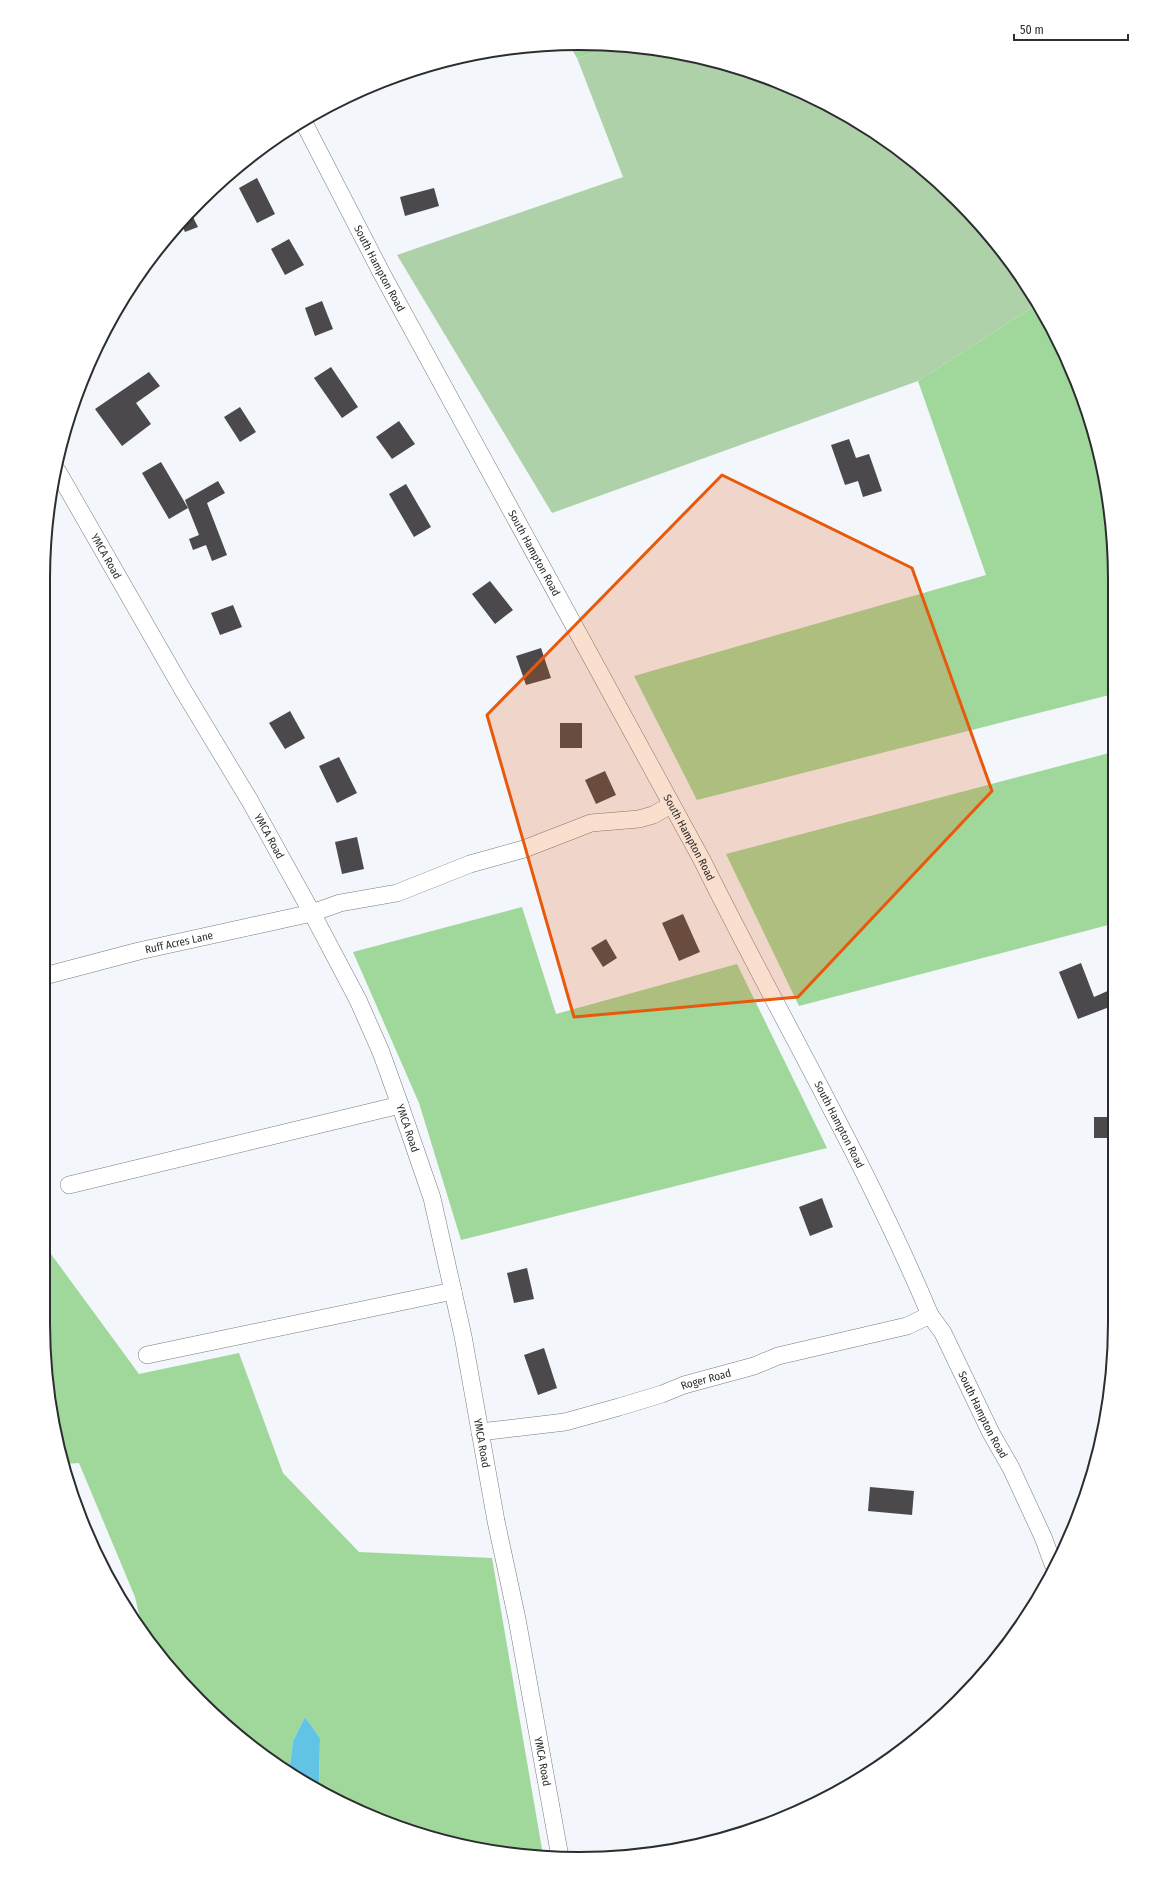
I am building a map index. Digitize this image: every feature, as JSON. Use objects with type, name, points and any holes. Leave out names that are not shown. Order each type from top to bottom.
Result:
[{"type":"street","name":"South Hampton Road","points":[[306,126],[381,272],[429,357],[828,1099],[930,1315],[943,1333],[991,1433],[1011,1468],[1051,1560]]},
{"type":"street","name":"YMCA Road","points":[[60,476],[182,690],[250,801],[358,1000],[381,1052],[432,1198],[453,1291],[463,1336],[496,1521],[517,1619],[559,1851]]},
{"type":"street","name":"Ruff Acres Lane","points":[[50,974],[139,952],[312,913],[340,903],[397,893],[470,864],[524,849],[591,823],[639,819],[653,815],[671,805]]},
{"type":"street","points":[[69,1185],[400,1105]]},
{"type":"street","points":[[147,1356],[453,1291]]},
{"type":"street","name":"Roger Road","points":[[480,1432],[565,1422],[662,1394],[684,1385],[754,1366],[778,1356],[907,1326],[930,1315]]},
{"type":"highlighted area","points":[[722,475],[912,568],[992,791],[798,997],[574,1017],[487,715]]},
{"type":"green space","points":[[572,50],[602,51],[577,58]]},
{"type":"green space","points":[[602,51],[614,51],[682,60],[716,68],[781,90],[844,121],[901,159],[928,181],[953,205],[977,230],[999,257],[1033,308],[918,381],[552,513],[397,255],[623,177],[577,58]]},
{"type":"green space","points":[[1033,308],[1068,377],[1090,442],[1098,476],[1107,544],[1108,695],[697,800],[634,676],[986,575],[918,381]]},
{"type":"green space","points":[[1108,753],[1108,925],[799,1006],[726,854]]},
{"type":"green space","points":[[522,907],[556,1014],[737,964],[827,1148],[461,1240],[419,1103],[353,952]]},
{"type":"green space","points":[[50,1253],[139,1374],[239,1353],[283,1473],[359,1552],[492,1558],[542,1851],[476,1842],[442,1834],[377,1812],[319,1784],[320,1738],[305,1717],[293,1741],[290,1766],[257,1743],[230,1721],[181,1672],[140,1618],[135,1597],[79,1463],[69,1464],[60,1426],[55,1392],[51,1358]]},
{"type":"water","points":[[305,1717],[320,1738],[319,1784],[290,1766],[293,1741]]},
{"type":"building","points":[[257,178],[275,214],[257,223],[239,188]]},
{"type":"building","points":[[434,188],[439,206],[405,216],[400,197]]},
{"type":"building","points":[[193,217],[198,227],[185,232],[183,228]]},
{"type":"building","points":[[289,239],[304,265],[285,275],[271,249]]},
{"type":"building","points":[[322,301],[333,329],[315,336],[305,308]]},
{"type":"building","points":[[331,367],[358,407],[342,418],[314,378]]},
{"type":"building","points":[[149,372],[160,386],[136,403],[151,424],[122,446],[95,409]]},
{"type":"building","points":[[240,407],[256,432],[240,442],[224,417]]},
{"type":"building","points":[[399,421],[415,444],[392,459],[376,437]]},
{"type":"building","points":[[849,439],[856,458],[869,454],[882,491],[863,497],[858,481],[845,485],[831,445]]},
{"type":"building","points":[[161,462],[188,508],[169,519],[142,473]]},
{"type":"building","points":[[218,481],[225,493],[207,503],[227,555],[212,561],[206,545],[193,550],[189,539],[199,535],[185,500]]},
{"type":"building","points":[[406,484],[431,527],[414,537],[389,494]]},
{"type":"building","points":[[490,581],[513,610],[495,624],[472,594]]},
{"type":"building","points":[[233,605],[242,627],[220,635],[211,613]]},
{"type":"building","points":[[541,648],[551,678],[526,685],[516,656]]},
{"type":"building","points":[[290,711],[305,738],[285,749],[269,723]]},
{"type":"building","points":[[560,723],[582,723],[582,748],[560,748]]},
{"type":"building","points":[[339,757],[357,793],[337,803],[319,766]]},
{"type":"building","points":[[605,771],[616,795],[596,804],[585,780]]},
{"type":"building","points":[[357,837],[364,869],[342,874],[335,842]]},
{"type":"building","points":[[683,914],[700,952],[679,961],[662,923]]},
{"type":"building","points":[[606,939],[617,958],[603,967],[591,948]]},
{"type":"building","points":[[1081,963],[1094,997],[1108,991],[1108,1008],[1078,1019],[1059,972]]},
{"type":"building","points":[[1094,1117],[1108,1117],[1108,1138],[1094,1138]]},
{"type":"building","points":[[822,1198],[833,1227],[810,1236],[799,1207]]},
{"type":"building","points":[[527,1268],[534,1299],[514,1303],[507,1273]]},
{"type":"building","points":[[544,1348],[557,1388],[538,1395],[524,1355]]},
{"type":"building","points":[[870,1487],[914,1491],[912,1515],[868,1511]]}]
